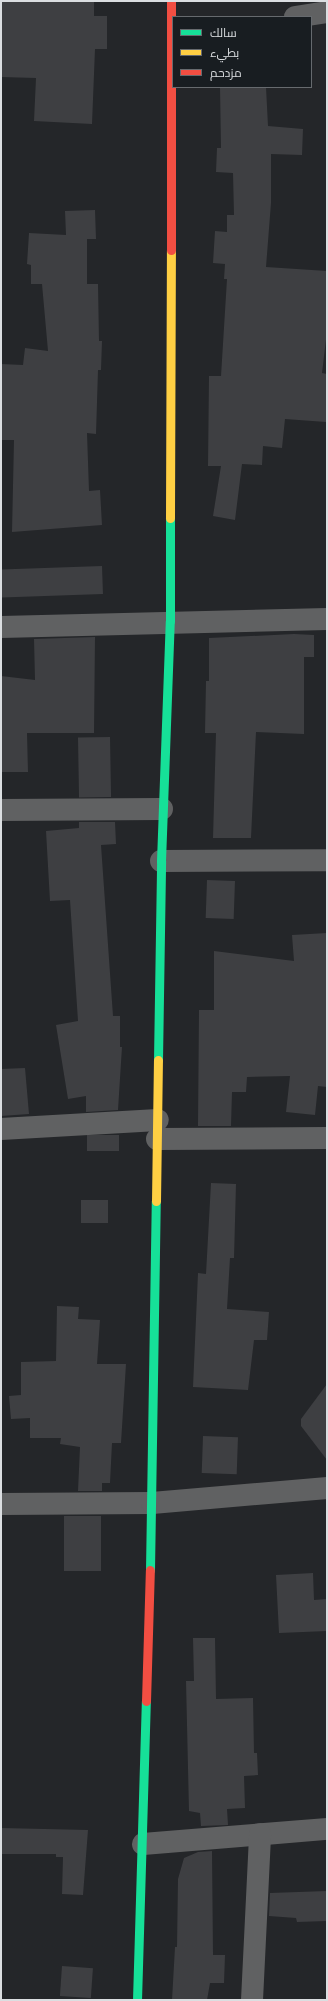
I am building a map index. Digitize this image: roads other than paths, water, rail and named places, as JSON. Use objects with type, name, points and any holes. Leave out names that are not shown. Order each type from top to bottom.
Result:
[{"type":"street","points":[[137,2000],[143,1844],[152,1503],[162,809],[170,621],[171,1]]},
{"type":"street","points":[[301,16],[327,12]]},
{"type":"street","points":[[1,627],[170,621],[327,618]]},
{"type":"street","points":[[1,810],[162,809]]},
{"type":"street","points":[[161,861],[327,860]]},
{"type":"street","points":[[1,1130],[157,1129],[327,1138]]},
{"type":"street","points":[[1,1504],[152,1503],[327,1488]]},
{"type":"street","points":[[143,1844],[327,1829]]},
{"type":"street","points":[[252,2000],[260,1834]]}]
